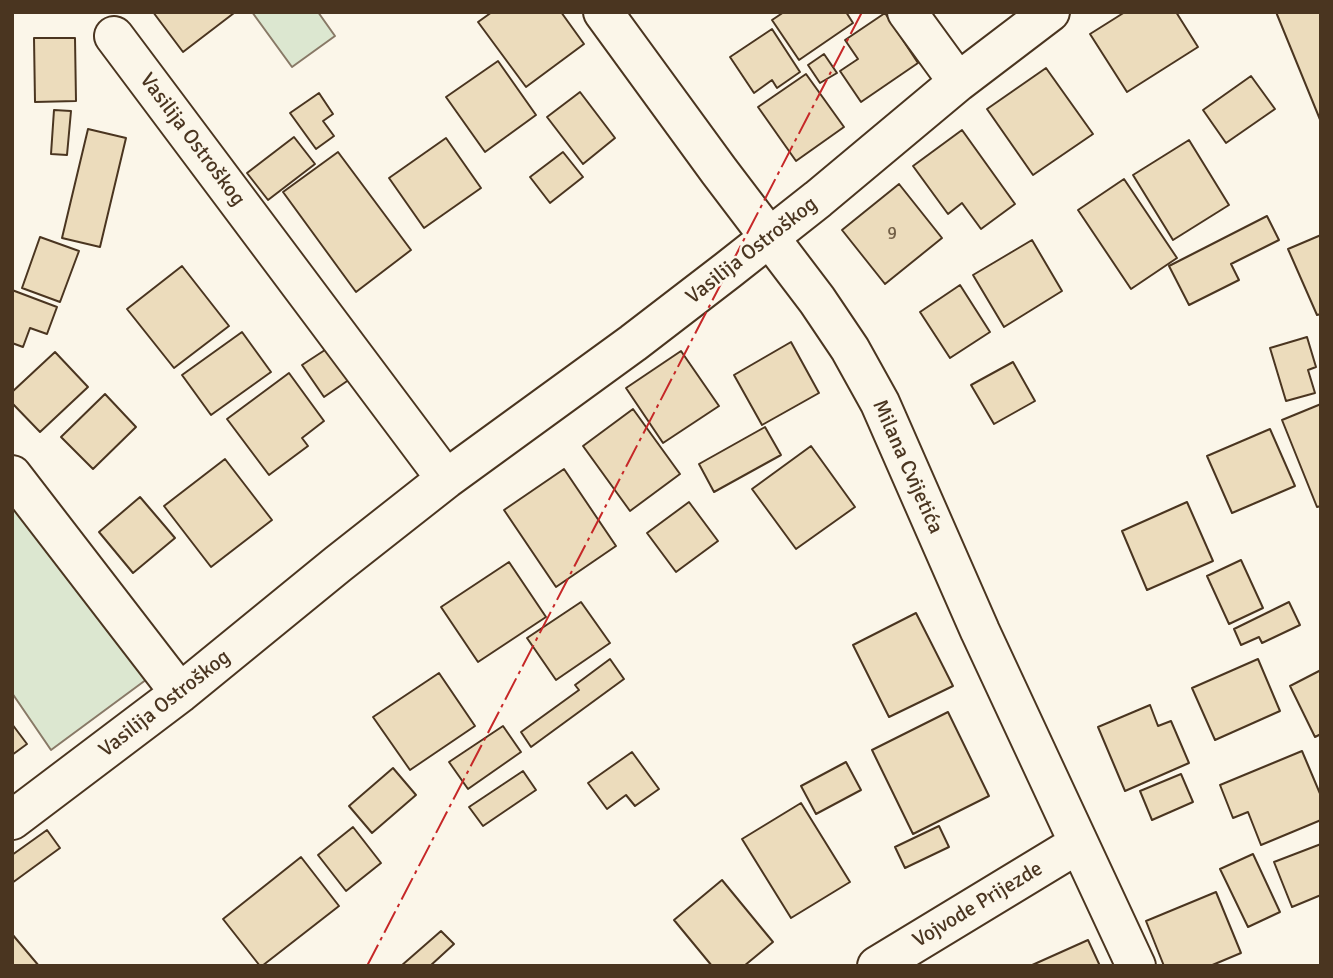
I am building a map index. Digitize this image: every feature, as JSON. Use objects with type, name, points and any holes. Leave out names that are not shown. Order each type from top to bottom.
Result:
[{"type":"street","name":"Milana Cvijetića","points":[[603,12],[817,300],[850,349],[880,403],[980,631],[1136,966]]},
{"type":"street","points":[[906,12],[958,82]]},
{"type":"street","name":"Vasilija Ostroškog","points":[[12,820],[180,694],[446,479],[633,343],[769,238],[958,82],[1050,12]]},
{"type":"street","name":"Vasilija Ostroškog","points":[[114,36],[446,479]]},
{"type":"street","points":[[12,474],[180,694]]},
{"type":"street","name":"Vojvode Prijezde","points":[[877,966],[1078,844]]},
{"type":"green space","points":[[252,12],[318,12],[335,36],[292,67]]},
{"type":"green space","points":[[12,483],[162,668],[51,750],[12,693]]},
{"type":"building","points":[[153,12],[233,12],[234,13],[183,52]]},
{"type":"building","points":[[492,12],[561,12],[584,44],[526,87],[478,22]]},
{"type":"building","points":[[784,12],[846,12],[853,23],[799,60],[772,20]]},
{"type":"building","points":[[1125,12],[1176,12],[1198,47],[1127,92],[1090,34]]},
{"type":"building","points":[[1276,12],[1321,12],[1321,122]]},
{"type":"building","points":[[885,13],[918,63],[861,102],[840,71],[858,59],[845,40]]},
{"type":"building","points":[[772,29],[800,72],[777,88],[772,80],[754,93],[730,57]]},
{"type":"building","points":[[34,38],[75,38],[76,101],[35,102]]},
{"type":"building","points":[[824,54],[837,73],[820,83],[808,65]]},
{"type":"building","points":[[498,61],[536,115],[485,152],[446,97]]},
{"type":"building","points":[[1046,68],[1093,134],[1033,175],[987,109]]},
{"type":"building","points":[[806,74],[844,127],[796,161],[758,107]]},
{"type":"building","points":[[1251,76],[1275,109],[1226,143],[1203,110]]},
{"type":"building","points":[[580,92],[615,138],[583,164],[547,117]]},
{"type":"building","points":[[319,93],[333,114],[323,121],[334,136],[316,149],[290,113]]},
{"type":"building","points":[[54,110],[71,111],[67,155],[51,154]]},
{"type":"building","points":[[88,129],[126,138],[100,247],[62,238]]},
{"type":"building","points":[[962,130],[1015,204],[981,229],[962,203],[948,214],[913,166]]},
{"type":"building","points":[[294,137],[315,164],[268,200],[247,173]]},
{"type":"building","points":[[446,138],[481,188],[424,228],[389,178]]},
{"type":"building","points":[[1189,140],[1229,205],[1173,240],[1133,175]]},
{"type":"building","points":[[338,152],[411,250],[356,292],[283,192]]},
{"type":"building","points":[[563,152],[583,177],[550,203],[530,177]]},
{"type":"building","points":[[1124,179],[1177,258],[1131,289],[1078,210]]},
{"type":"building","points":[[899,184],[942,238],[885,284],[842,230]]},
{"type":"building","points":[[1267,216],[1279,240],[1231,264],[1239,280],[1189,305],[1169,266]]},
{"type":"building","points":[[1321,235],[1321,314],[1317,315],[1288,249]]},
{"type":"building","points":[[40,237],[79,251],[60,302],[22,288]]},
{"type":"building","points":[[1032,240],[1062,291],[1004,327],[973,275]]},
{"type":"building","points":[[182,266],[229,326],[174,368],[127,309]]},
{"type":"building","points":[[960,285],[990,332],[950,358],[920,312]]},
{"type":"building","points":[[12,290],[57,307],[47,334],[30,328],[23,347],[12,343]]},
{"type":"building","points":[[242,332],[271,372],[211,415],[182,375]]},
{"type":"building","points":[[1307,337],[1316,367],[1308,370],[1315,393],[1286,401],[1270,348]]},
{"type":"building","points":[[791,342],[819,393],[762,425],[734,375]]},
{"type":"building","points":[[331,346],[353,377],[324,397],[302,365]]},
{"type":"building","points":[[681,351],[719,406],[663,443],[626,388]]},
{"type":"building","points":[[55,352],[88,387],[40,432],[12,403],[12,392]]},
{"type":"building","points":[[1013,362],[1035,401],[994,424],[971,385]]},
{"type":"building","points":[[289,373],[324,421],[302,438],[308,446],[269,475],[227,419]]},
{"type":"building","points":[[105,394],[136,427],[93,469],[61,437]]},
{"type":"building","points":[[1321,404],[1321,506],[1317,507],[1282,420]]},
{"type":"building","points":[[633,409],[680,474],[630,511],[583,446]]},
{"type":"building","points":[[765,427],[781,455],[714,492],[699,464]]},
{"type":"building","points":[[1270,429],[1295,486],[1232,513],[1207,456]]},
{"type":"building","points":[[811,446],[855,507],[796,549],[752,489]]},
{"type":"building","points":[[225,459],[272,520],[211,567],[164,506]]},
{"type":"building","points":[[564,469],[616,546],[556,587],[504,510]]},
{"type":"building","points":[[140,497],[175,538],[133,573],[99,532]]},
{"type":"building","points":[[689,502],[718,541],[676,572],[647,533]]},
{"type":"building","points":[[1187,502],[1213,561],[1147,590],[1122,531]]},
{"type":"building","points":[[1241,560],[1263,608],[1229,624],[1207,576]]},
{"type":"building","points":[[509,562],[546,617],[478,662],[441,607]]},
{"type":"building","points":[[581,602],[610,643],[556,680],[527,638]]},
{"type":"building","points":[[1289,602],[1300,625],[1262,643],[1259,637],[1241,645],[1234,629]]},
{"type":"building","points":[[916,613],[953,686],[889,717],[853,645]]},
{"type":"building","points":[[610,659],[624,679],[531,747],[521,732],[579,690],[575,685]]},
{"type":"building","points":[[1258,659],[1280,711],[1215,740],[1192,688]]},
{"type":"building","points":[[1321,670],[1321,734],[1315,737],[1290,686]]},
{"type":"building","points":[[439,673],[475,726],[410,770],[373,717]]},
{"type":"building","points":[[1150,705],[1158,726],[1171,721],[1189,763],[1125,791],[1098,727]]},
{"type":"building","points":[[948,712],[989,796],[913,834],[872,750]]},
{"type":"building","points":[[12,724],[27,744],[12,755]]},
{"type":"building","points":[[503,726],[521,752],[468,789],[449,762]]},
{"type":"building","points":[[1302,751],[1321,796],[1321,820],[1261,845],[1248,812],[1233,818],[1220,785]]},
{"type":"building","points":[[632,752],[659,789],[635,806],[626,795],[607,809],[588,783]]},
{"type":"building","points":[[846,762],[861,790],[816,814],[801,786]]},
{"type":"building","points":[[393,768],[416,795],[372,833],[349,806]]},
{"type":"building","points":[[523,771],[536,790],[483,826],[469,807]]},
{"type":"building","points":[[1181,774],[1193,802],[1152,820],[1140,791]]},
{"type":"building","points":[[801,803],[850,882],[791,918],[742,839]]},
{"type":"building","points":[[939,826],[949,847],[905,868],[895,847]]},
{"type":"building","points":[[353,827],[381,863],[346,891],[318,855]]},
{"type":"building","points":[[47,830],[60,848],[12,883],[12,855]]},
{"type":"building","points":[[1321,844],[1321,895],[1292,907],[1274,862]]},
{"type":"building","points":[[1253,854],[1280,912],[1248,927],[1220,869]]},
{"type":"building","points":[[301,857],[339,906],[260,966],[223,919]]},
{"type":"building","points":[[722,880],[773,942],[744,966],[712,966],[674,920]]},
{"type":"building","points":[[1216,892],[1241,953],[1210,966],[1164,966],[1146,921]]},
{"type":"building","points":[[441,931],[454,944],[430,966],[401,966]]},
{"type":"building","points":[[12,934],[39,966],[12,966]]},
{"type":"building","points":[[1088,940],[1100,966],[1030,966]]},
{"type":"power","points":[[367,966],[862,12]]}]
